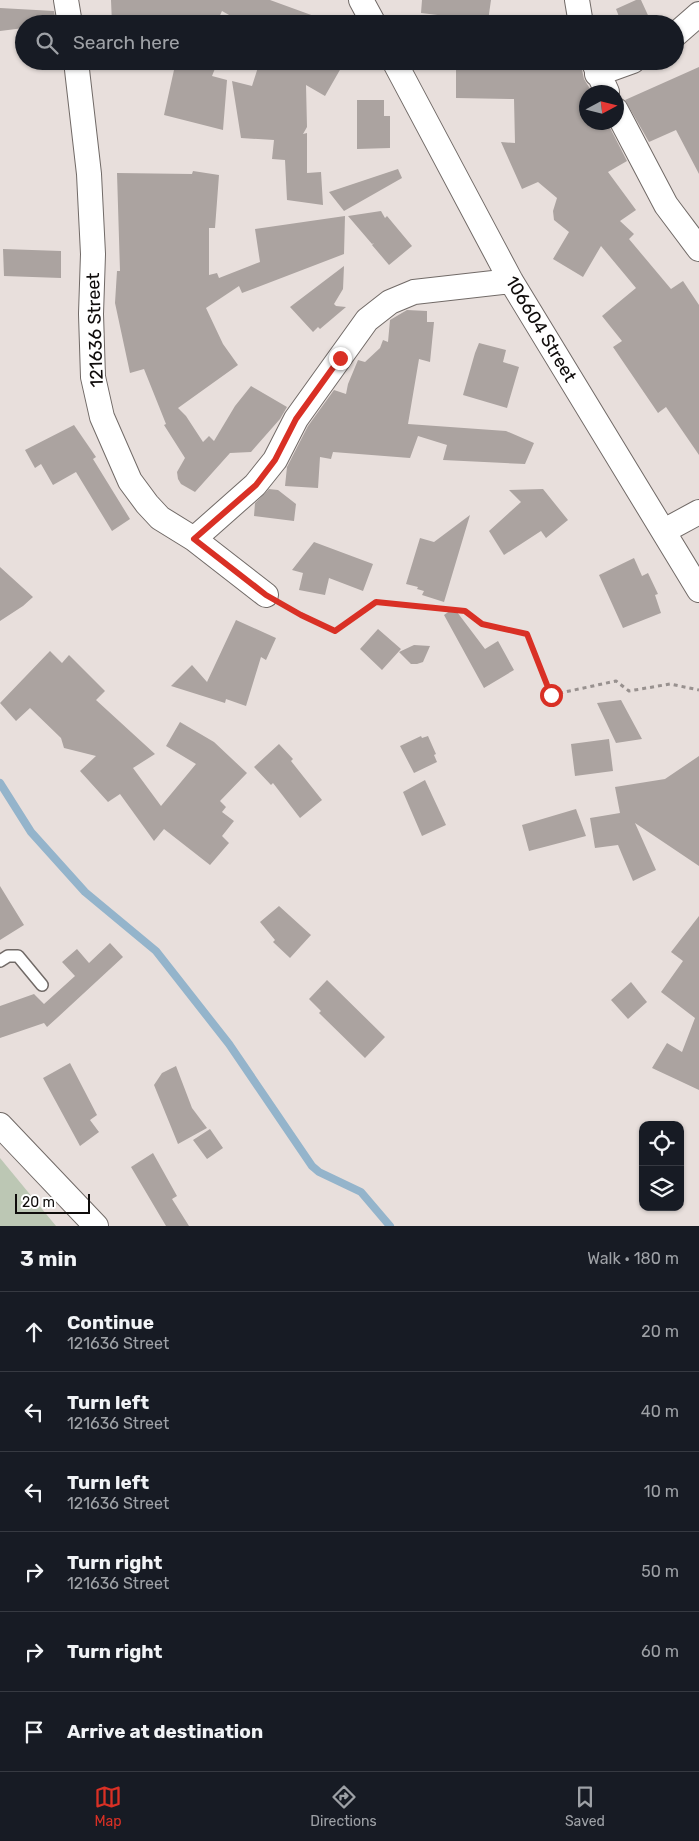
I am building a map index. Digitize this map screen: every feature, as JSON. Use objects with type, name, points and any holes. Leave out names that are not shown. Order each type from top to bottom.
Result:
[{"type":"street","points":[[66,0],[68,15]]},
{"type":"street","points":[[361,0],[369,15]]},
{"type":"street","points":[[578,0],[580,15]]},
{"type":"street","points":[[684,26],[699,14]]},
{"type":"street","name":"121636 Street","points":[[77,70],[89,174],[93,254],[91,314],[94,377],[102,416],[130,481],[147,504],[160,518],[194,539],[266,595]]},
{"type":"street","name":"106604 Street","points":[[399,70],[511,281],[699,590]]},
{"type":"street","points":[[599,76],[613,70]]},
{"type":"street","points":[[624,125],[666,205],[699,248]]},
{"type":"street","points":[[194,539],[256,485],[275,460],[296,419],[367,320],[390,302],[414,292],[511,281]]},
{"type":"street","points":[[664,531],[699,512]]},
{"type":"street","points":[[0,1125],[96,1226]]},
{"type":"lane","points":[[0,961],[8,956],[18,956],[42,985]]},
{"type":"path","points":[[266,595],[301,615],[335,631],[376,602],[465,611],[482,624],[527,634],[551,695],[616,681],[629,691],[670,684],[699,690]]},
{"type":"green space","points":[[0,1158],[56,1226],[0,1226]]},
{"type":"building","points":[[111,0],[270,0],[311,15],[229,15],[222,11],[220,15],[112,15]]},
{"type":"building","points":[[422,0],[491,0],[489,15],[438,15],[421,13]]},
{"type":"building","points":[[636,0],[641,0],[648,15],[618,15],[616,9]]},
{"type":"building","points":[[0,8],[54,11],[55,15],[15,15],[15,29],[0,31]]},
{"type":"building","points":[[699,67],[699,174],[676,130],[649,142],[625,100]]},
{"type":"building","points":[[174,70],[214,70],[212,76],[227,80],[223,130],[164,115]]},
{"type":"building","points":[[257,70],[340,70],[325,96],[306,85],[307,127],[303,134],[307,133],[307,173],[321,172],[323,205],[287,200],[285,160],[272,159],[274,140],[241,138],[232,81],[252,86]]},
{"type":"building","points":[[456,70],[582,70],[588,85],[579,85],[579,130],[611,130],[627,161],[608,172],[636,210],[620,221],[634,234],[629,239],[671,289],[683,281],[699,305],[699,455],[666,407],[658,413],[613,347],[622,341],[602,316],[636,288],[601,246],[583,277],[553,259],[569,232],[554,220],[553,211],[557,198],[538,182],[522,189],[501,142],[515,143],[514,99],[456,98]]},
{"type":"building","points":[[357,100],[384,100],[384,116],[390,116],[390,148],[357,149]]},
{"type":"building","points":[[398,169],[402,178],[344,211],[329,192]]},
{"type":"building","points":[[193,171],[219,175],[215,228],[209,228],[209,275],[217,273],[219,278],[260,262],[255,229],[345,216],[344,254],[242,293],[239,286],[206,308],[223,344],[238,365],[178,408],[186,416],[203,442],[209,436],[214,441],[235,406],[251,386],[287,407],[280,419],[251,452],[230,453],[195,492],[181,484],[178,479],[177,472],[185,458],[164,425],[166,424],[144,369],[130,373],[115,303],[117,271],[120,271],[117,173],[192,174]]},
{"type":"building","points":[[381,211],[385,218],[387,216],[412,246],[389,265],[372,245],[374,243],[372,244],[348,216]]},
{"type":"building","points":[[3,249],[61,251],[61,278],[4,276]]},
{"type":"building","points":[[344,266],[343,289],[334,304],[346,307],[320,329],[318,327],[313,332],[290,307]]},
{"type":"building","points":[[407,310],[427,311],[427,322],[434,322],[430,362],[419,359],[408,424],[506,431],[534,443],[525,464],[443,460],[447,445],[418,436],[410,458],[333,452],[331,459],[320,457],[318,488],[285,486],[287,467],[308,426],[334,390],[346,394],[358,360],[365,362],[380,348],[383,340],[388,342],[390,320]]},
{"type":"building","points":[[479,343],[506,350],[503,362],[519,367],[507,408],[463,395]]},
{"type":"building","points":[[74,425],[96,457],[93,459],[130,519],[112,531],[76,472],[53,485],[41,464],[35,468],[25,450]]},
{"type":"building","points":[[269,489],[278,490],[296,504],[294,521],[254,516],[255,503]]},
{"type":"building","points":[[543,489],[568,520],[546,538],[541,531],[504,555],[489,531],[521,502],[509,490]]},
{"type":"building","points":[[470,515],[444,602],[422,595],[424,591],[417,589],[418,587],[406,584],[420,538],[434,542]]},
{"type":"building","points":[[314,542],[373,564],[363,591],[329,578],[325,595],[299,590],[303,573],[292,570]]},
{"type":"building","points":[[634,558],[642,576],[648,573],[658,594],[655,595],[661,613],[623,628],[599,575]]},
{"type":"building","points":[[0,567],[33,597],[0,621]]},
{"type":"building","points":[[454,608],[485,649],[498,641],[514,670],[484,688],[444,615]]},
{"type":"building","points":[[236,620],[276,638],[266,660],[261,657],[246,706],[226,699],[225,703],[171,686],[192,665],[207,682]]},
{"type":"building","points":[[378,629],[401,649],[382,670],[360,649]]},
{"type":"building","points":[[414,645],[430,646],[423,662],[411,664],[399,652]]},
{"type":"building","points":[[50,651],[62,663],[69,655],[105,691],[96,700],[155,754],[133,768],[161,806],[196,764],[166,746],[180,722],[214,742],[247,773],[220,801],[226,807],[222,812],[234,821],[222,836],[229,843],[210,865],[164,829],[154,841],[120,794],[108,802],[80,771],[96,756],[64,748],[61,738],[30,708],[16,721],[0,703]]},
{"type":"building","points":[[621,700],[642,739],[616,743],[597,703]]},
{"type":"building","points":[[421,736],[422,738],[428,736],[436,754],[434,755],[437,762],[414,773],[400,746]]},
{"type":"building","points":[[609,739],[613,771],[575,776],[571,744]]},
{"type":"building","points":[[279,744],[293,759],[291,761],[322,800],[300,818],[273,783],[271,785],[254,767]]},
{"type":"building","points":[[699,756],[699,866],[635,823],[656,870],[633,881],[618,845],[595,848],[590,818],[620,813],[615,787],[665,779]]},
{"type":"building","points":[[425,780],[446,825],[422,836],[403,792]]},
{"type":"building","points":[[576,809],[586,836],[529,851],[522,825]]},
{"type":"building","points":[[0,886],[24,925],[0,940]]},
{"type":"building","points":[[279,906],[311,935],[290,958],[273,942],[275,940],[260,922]]},
{"type":"building","points":[[699,916],[699,1090],[652,1068],[667,1043],[682,1052],[695,1018],[661,992],[683,961],[671,952]]},
{"type":"building","points":[[110,943],[123,957],[47,1027],[44,1023],[0,1038],[0,1006],[34,994],[44,1004],[75,976],[62,962],[77,949],[89,963]]},
{"type":"building","points":[[327,980],[385,1037],[365,1058],[319,1013],[321,1011],[309,999]]},
{"type":"building","points":[[631,982],[647,1002],[628,1019],[611,1000]]},
{"type":"building","points":[[70,1063],[97,1115],[90,1120],[99,1132],[80,1146],[43,1078]]},
{"type":"building","points":[[176,1066],[192,1108],[207,1128],[178,1144],[154,1085],[162,1073]]},
{"type":"building","points":[[210,1129],[223,1148],[207,1159],[193,1140]]},
{"type":"building","points":[[153,1153],[177,1196],[172,1199],[189,1226],[166,1226],[131,1167]]},
{"type":"waterway","points":[[0,783],[31,832],[85,892],[156,951],[229,1044],[312,1166],[319,1172],[361,1192],[390,1226]]},
{"type":"route","points":[[340,358],[296,419],[275,460],[256,485],[194,539],[266,595],[301,615],[335,631],[376,602],[465,611],[482,624],[527,634],[551,695]]}]
